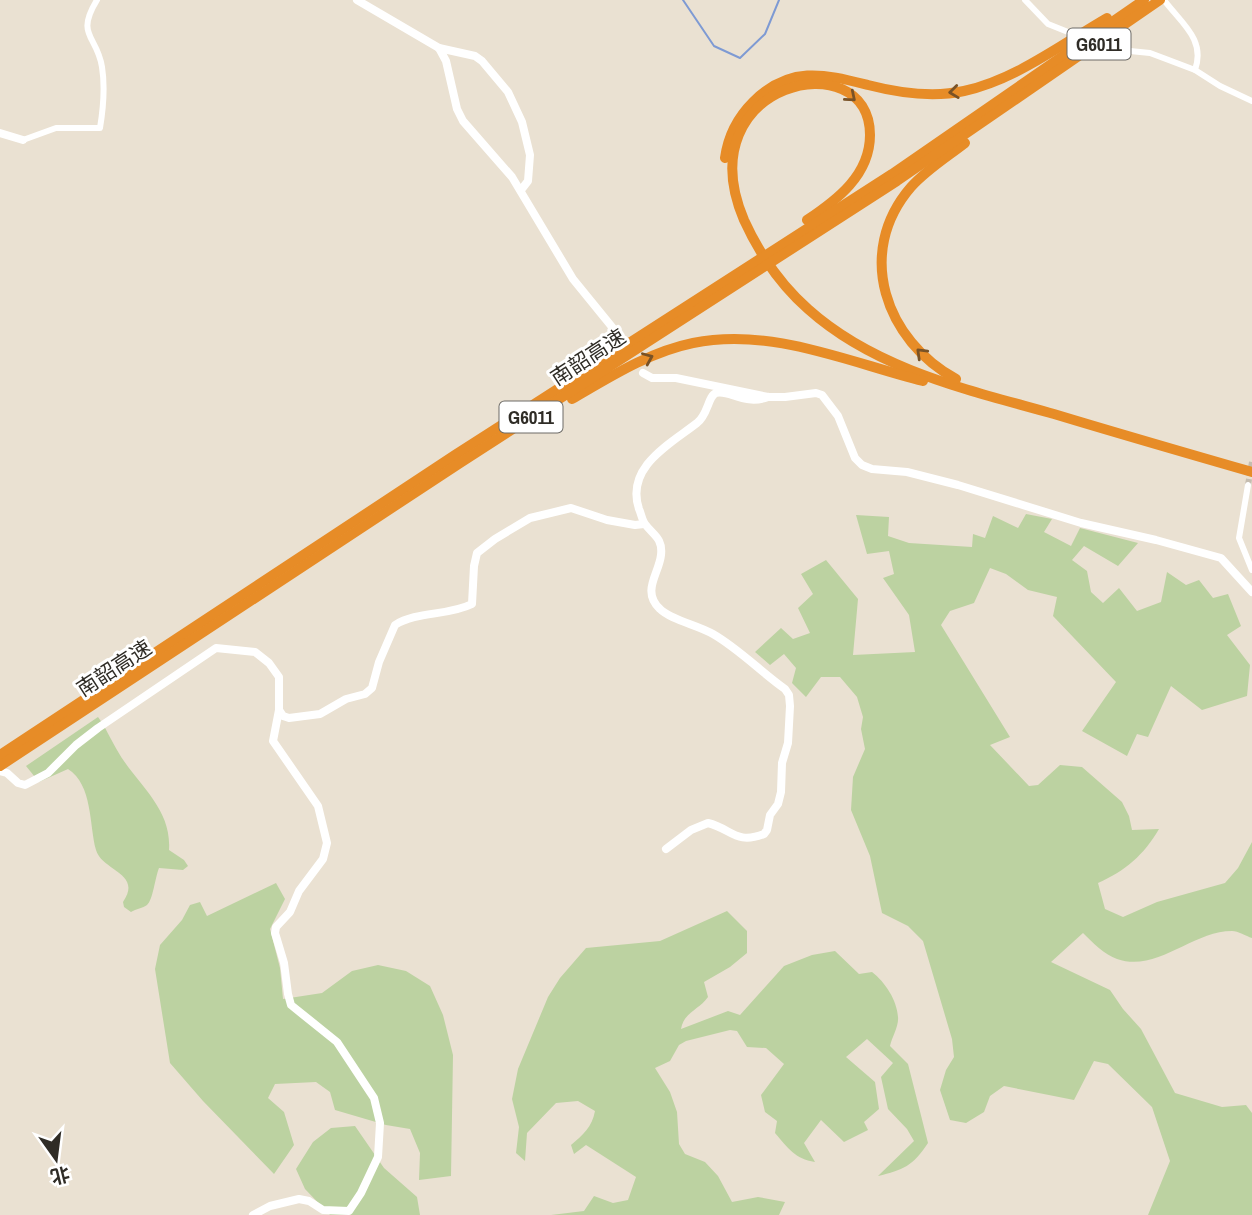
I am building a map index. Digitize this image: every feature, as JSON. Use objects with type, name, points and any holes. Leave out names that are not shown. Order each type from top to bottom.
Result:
[{"type":"highway","points":[[913,378],[851,349],[815,323],[782,286],[747,234],[726,186],[724,163],[727,144],[735,125],[746,108],[762,93],[799,76],[841,77],[902,92],[929,95],[962,92],[995,82],[1135,0]]},
{"type":"highway","name":"南韶高速","points":[[0,755],[23,746],[897,181],[1036,85],[1144,0]]},
{"type":"highway","name":"G6011","points":[[1036,85],[1066,74],[1119,30],[1162,0]]},
{"type":"highway","points":[[653,328],[696,295],[817,214],[856,179],[865,162],[870,131],[867,117],[851,95],[838,87],[822,83],[804,84],[785,89],[751,115],[740,132],[733,151],[731,168],[747,234]]},
{"type":"highway","points":[[1000,399],[937,368],[910,342],[891,312],[883,274],[882,253],[887,229],[897,206],[911,187],[937,163],[1036,85]]},
{"type":"highway","name":"南韶高速","points":[[0,769],[23,746],[653,328],[1036,85]]},
{"type":"highway","points":[[782,286],[822,322],[864,350],[915,371],[1000,399],[1252,471]]},
{"type":"highway","points":[[460,463],[634,365],[692,344],[730,338],[753,339],[811,350],[913,378],[1250,482]]},
{"type":"street","points":[[0,135],[23,140],[56,128],[100,128],[102,66],[86,29],[88,15],[97,0]]},
{"type":"street","points":[[357,0],[439,48],[475,56],[482,61],[508,92],[522,122],[530,155],[528,181],[521,190]]},
{"type":"street","points":[[1025,0],[1048,24],[1064,32],[1120,50],[1150,53],[1195,70],[1220,86],[1252,101]]},
{"type":"street","points":[[1162,0],[1198,46],[1199,59],[1195,70]]},
{"type":"street","points":[[439,48],[446,61],[457,109],[463,121],[499,160],[521,190],[573,279],[621,338]]},
{"type":"street","points":[[643,373],[652,378],[676,378],[768,397]]},
{"type":"street","points":[[644,524],[637,502],[637,487],[642,472],[662,448],[705,416],[711,397],[722,393],[748,401],[816,393],[822,395],[838,416],[855,458],[872,470],[906,472],[958,485],[1081,523],[1221,558],[1252,592]]},
{"type":"street","points":[[1250,482],[1239,538],[1252,570]]},
{"type":"street","points":[[279,710],[283,716],[289,718],[320,714],[346,699],[365,694],[372,688],[379,662],[395,625],[472,604],[477,553],[530,518],[571,508],[607,520],[644,524],[651,528],[661,543],[662,554],[650,586],[655,603],[661,611],[729,644],[785,689],[789,695],[790,706],[788,743],[782,763],[780,792],[764,834],[748,839],[740,838],[708,823],[691,830],[666,849]]},
{"type":"street","points":[[0,769],[25,785],[48,773],[98,728],[216,648],[255,652],[269,663],[279,677],[279,710],[273,741],[318,806],[327,843],[323,859],[299,891],[290,912],[276,927],[288,994],[291,1004],[328,1033],[349,1059],[373,1098],[380,1123],[381,1141],[370,1175],[349,1211],[323,1210],[309,1201],[299,1199],[270,1206],[253,1215]]},
{"type":"green space","points":[[1026,514],[1052,519],[1044,532],[1071,546],[1080,528],[1138,543],[1118,566],[1084,546],[1072,560],[1087,571],[1091,592],[1103,603],[1119,588],[1137,611],[1161,602],[1167,572],[1186,585],[1199,580],[1213,598],[1228,594],[1241,626],[1227,635],[1250,665],[1247,696],[1202,710],[1171,686],[1148,737],[1137,734],[1127,756],[1082,731],[1116,682],[1053,616],[1057,597],[1028,590],[1006,574],[990,568],[974,603],[950,611],[941,625],[1010,737],[990,745],[1029,786],[1038,785],[1060,765],[1082,767],[1122,802],[1132,830],[1159,829],[1133,861],[1098,883],[1105,909],[1123,917],[1157,902],[1225,883],[1238,868],[1252,842],[1252,938],[1234,931],[1217,933],[1146,961],[1132,962],[1108,955],[1083,933],[1051,962],[1110,990],[1141,1029],[1175,1093],[1222,1107],[1246,1105],[1252,1113],[1252,1215],[1148,1215],[1170,1161],[1152,1107],[1108,1064],[1094,1061],[1074,1100],[1004,1086],[990,1096],[984,1112],[966,1123],[950,1120],[940,1090],[946,1070],[954,1057],[952,1039],[923,941],[908,926],[882,913],[870,856],[851,810],[853,777],[865,749],[861,729],[863,717],[857,697],[840,677],[821,677],[806,697],[792,683],[796,668],[784,654],[770,665],[755,652],[781,628],[793,639],[810,633],[798,608],[813,594],[801,574],[826,560],[858,599],[853,655],[915,652],[909,615],[883,578],[894,574],[889,551],[867,554],[856,515],[889,517],[888,536],[909,543],[972,547],[973,534],[985,538],[993,516],[1018,528]]},
{"type":"green space","points":[[98,717],[125,762],[159,808],[165,821],[169,850],[188,866],[183,870],[159,868],[149,902],[131,912],[124,907],[123,902],[128,892],[125,878],[106,863],[96,850],[89,806],[76,776],[68,769],[39,782],[26,766]]},
{"type":"green space","points":[[276,883],[285,899],[270,929],[280,968],[283,999],[322,993],[352,971],[378,965],[406,971],[430,986],[443,1015],[453,1055],[451,1176],[419,1180],[420,1153],[410,1129],[335,1110],[330,1092],[316,1082],[275,1084],[268,1098],[284,1112],[294,1145],[274,1174],[170,1063],[155,969],[160,945],[182,920],[190,905],[200,902],[207,916]]},
{"type":"green space","points":[[727,911],[747,931],[747,953],[730,967],[704,982],[708,997],[688,1015],[681,1029],[728,1011],[740,1015],[784,966],[812,955],[835,951],[859,974],[872,972],[893,998],[898,1020],[890,1046],[908,1064],[928,1143],[907,1166],[878,1176],[914,1141],[907,1129],[888,1109],[881,1077],[893,1063],[867,1039],[846,1057],[875,1082],[879,1109],[864,1122],[868,1130],[844,1142],[821,1120],[804,1143],[815,1162],[797,1155],[775,1133],[777,1121],[765,1112],[761,1095],[784,1064],[766,1048],[747,1047],[737,1031],[730,1030],[686,1041],[679,1045],[670,1061],[655,1068],[670,1092],[677,1112],[679,1144],[685,1154],[705,1162],[718,1176],[732,1202],[758,1197],[785,1202],[779,1215],[551,1215],[584,1211],[594,1196],[613,1203],[628,1200],[636,1177],[586,1145],[574,1154],[571,1145],[592,1122],[595,1111],[578,1101],[556,1103],[527,1133],[525,1161],[516,1153],[519,1127],[512,1099],[518,1069],[548,997],[560,978],[586,948],[660,941]]},
{"type":"green space","points":[[355,1126],[384,1168],[417,1197],[420,1215],[330,1215],[305,1189],[296,1169],[313,1142],[331,1128]]},
{"type":"waterway","points":[[683,0],[714,46],[740,58],[765,34],[779,0]]},
{"type":"tunnel","points":[[1248,485],[1252,462]]}]
